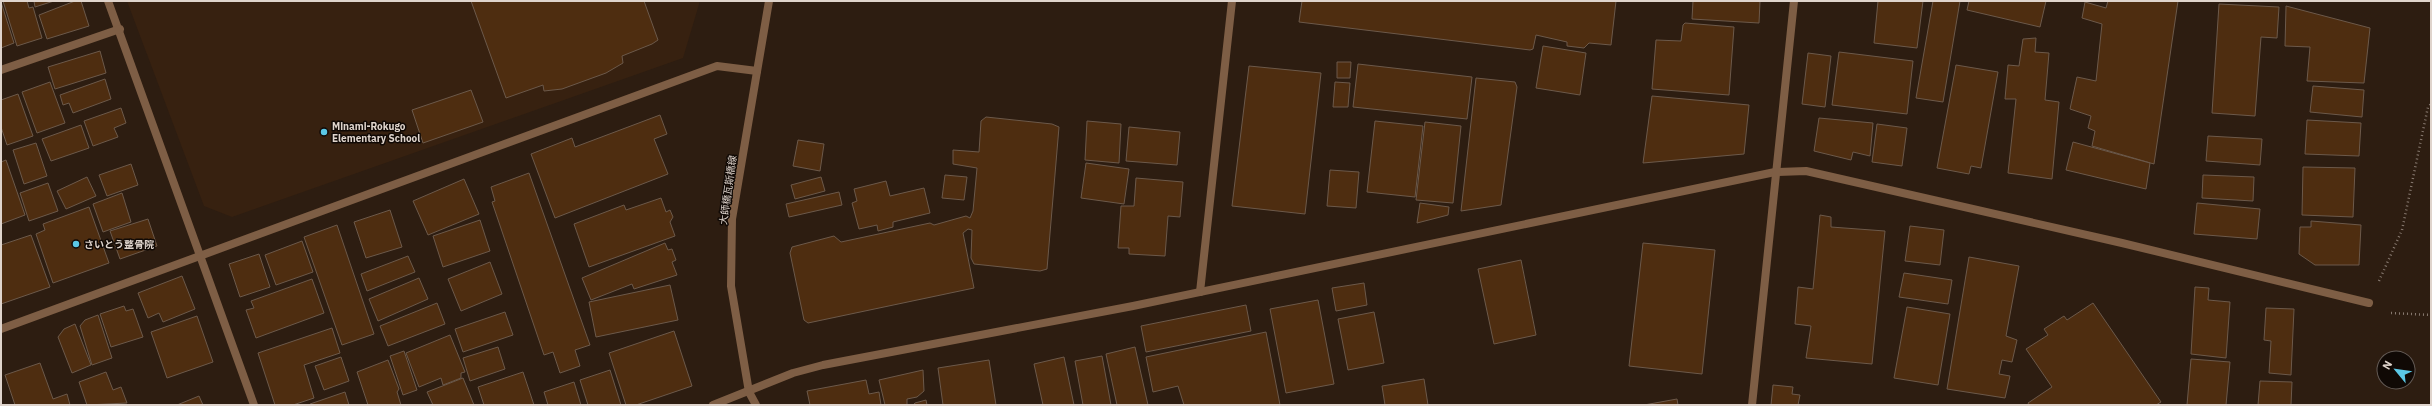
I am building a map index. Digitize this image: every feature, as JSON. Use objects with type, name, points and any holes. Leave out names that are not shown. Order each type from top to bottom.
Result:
[{"type":"street","points":[[108,1],[120,29],[254,405]]},
{"type":"street","name":"大師橋瓦斯橋線","points":[[756,405],[749,392],[731,286],[732,218],[769,1]]},
{"type":"street","points":[[1200,292],[1232,1]]},
{"type":"street","points":[[1752,405],[1775,172],[1794,1]]},
{"type":"street","points":[[1,70],[120,29]]},
{"type":"street","points":[[1,329],[200,254],[717,66],[757,71]]},
{"type":"street","points":[[713,405],[749,392],[793,373],[823,364],[1200,292],[1775,172],[1806,171],[2122,243],[2369,303]]},
{"type":"path","points":[[2369,303],[2402,230],[2428,107],[2431,104]]},
{"type":"path","points":[[2386,313],[2431,315]]},
{"type":"shaded area","name":"Minami-Rokugo Elementary School","points":[[127,1],[700,1],[683,58],[232,217],[204,206]]},
{"type":"building","points":[[3,1],[27,1],[29,8],[33,7],[42,38],[17,46]]},
{"type":"building","points":[[34,1],[54,1],[35,7]]},
{"type":"building","points":[[75,1],[81,1],[89,26],[47,39],[39,15]]},
{"type":"building","points":[[471,1],[644,1],[658,40],[652,44],[622,56],[623,63],[606,73],[562,89],[544,91],[543,85],[506,98]]},
{"type":"building","points":[[1302,1],[1616,1],[1611,45],[1589,43],[1584,48],[1567,46],[1567,42],[1536,35],[1533,49],[1530,50],[1299,22]]},
{"type":"building","points":[[1693,1],[1760,1],[1759,23],[1692,19]]},
{"type":"building","points":[[1878,1],[1923,1],[1917,48],[1874,43]]},
{"type":"building","points":[[1933,1],[1960,1],[1943,102],[1916,98]]},
{"type":"building","points":[[1969,1],[2046,1],[2040,27],[1967,10]]},
{"type":"building","points":[[2108,1],[2178,1],[2154,164],[2092,146],[2095,131],[2088,128],[2091,116],[2070,109],[2077,77],[2096,81],[2102,24],[2082,18],[2085,2],[2106,8]]},
{"type":"building","points":[[1,2],[14,43],[1,48]]},
{"type":"building","points":[[2219,4],[2279,7],[2277,38],[2261,37],[2255,116],[2212,113]]},
{"type":"building","points":[[2286,6],[2370,28],[2364,83],[2307,81],[2310,47],[2285,46]]},
{"type":"building","points":[[1685,23],[1734,27],[1729,95],[1652,89],[1656,40],[1681,41],[1683,25]]},
{"type":"building","points":[[2036,38],[2035,52],[2049,53],[2045,100],[2059,102],[2052,179],[2008,173],[2016,99],[2005,99],[2008,65],[2019,66],[2023,39]]},
{"type":"building","points":[[1543,46],[1586,53],[1580,95],[1536,88]]},
{"type":"building","points":[[100,51],[106,73],[55,89],[48,67]]},
{"type":"building","points":[[1839,52],[1913,61],[1907,114],[1832,105]]},
{"type":"building","points":[[1808,53],[1831,56],[1825,107],[1802,104]]},
{"type":"building","points":[[1337,62],[1351,62],[1350,78],[1337,78]]},
{"type":"building","points":[[1358,64],[1472,77],[1467,119],[1353,107]]},
{"type":"building","points":[[1956,65],[1998,72],[1981,168],[1971,166],[1969,174],[1937,168]]},
{"type":"building","points":[[1249,66],[1321,73],[1305,214],[1232,206]]},
{"type":"building","points":[[1476,78],[1515,82],[1517,87],[1501,205],[1461,211]]},
{"type":"building","points":[[105,79],[111,99],[73,113],[69,103],[63,105],[60,95]]},
{"type":"building","points":[[50,82],[65,123],[37,133],[22,92]]},
{"type":"building","points":[[1335,82],[1350,83],[1348,107],[1333,107]]},
{"type":"building","points":[[2313,86],[2364,90],[2362,117],[2310,112]]},
{"type":"building","points":[[471,90],[483,122],[423,143],[412,110]]},
{"type":"building","points":[[18,94],[33,136],[7,145],[1,127],[1,100]]},
{"type":"building","points":[[1652,96],[1749,105],[1744,154],[1643,163]]},
{"type":"building","points":[[121,108],[126,123],[114,128],[118,137],[93,146],[84,121]]},
{"type":"building","points":[[660,115],[667,134],[654,139],[668,174],[555,218],[531,154],[572,138],[575,147]]},
{"type":"building","points":[[986,117],[1052,124],[1059,127],[1047,269],[1040,271],[974,264],[971,258],[972,230],[968,229],[963,233],[974,288],[808,323],[804,320],[790,253],[792,247],[834,236],[841,242],[930,223],[934,225],[966,216],[970,218],[973,211],[977,168],[953,164],[953,150],[979,152],[981,121]]},
{"type":"building","points":[[1819,118],[1873,123],[1870,156],[1853,152],[1851,160],[1814,151]]},
{"type":"building","points":[[2307,120],[2361,123],[2359,156],[2305,154]]},
{"type":"building","points":[[1087,121],[1121,124],[1119,163],[1085,160]]},
{"type":"building","points":[[1375,121],[1423,126],[1415,197],[1367,192]]},
{"type":"building","points":[[1425,122],[1461,126],[1453,203],[1416,200]]},
{"type":"building","points":[[1877,124],[1907,128],[1902,166],[1872,162]]},
{"type":"building","points":[[81,125],[89,148],[51,161],[42,139]]},
{"type":"building","points":[[1129,127],[1180,132],[1177,165],[1126,161]]},
{"type":"building","points":[[2208,136],[2262,139],[2260,165],[2206,161]]},
{"type":"building","points":[[798,140],[824,144],[820,171],[793,166]]},
{"type":"building","points":[[2073,142],[2150,163],[2146,189],[2066,170]]},
{"type":"building","points":[[36,143],[47,176],[24,184],[13,150]]},
{"type":"building","points":[[6,160],[25,215],[1,224],[1,162]]},
{"type":"building","points":[[1086,163],[1129,169],[1124,204],[1081,198]]},
{"type":"building","points":[[131,164],[138,185],[107,196],[99,175]]},
{"type":"building","points":[[2303,167],[2355,168],[2353,217],[2302,215]]},
{"type":"building","points":[[1330,170],[1359,172],[1356,208],[1327,206]]},
{"type":"building","points":[[529,173],[590,345],[575,350],[580,366],[560,373],[553,352],[544,355],[492,202],[495,201],[491,187]]},
{"type":"building","points":[[945,175],[967,177],[964,200],[942,198]]},
{"type":"building","points":[[2203,175],[2254,177],[2253,201],[2202,198]]},
{"type":"building","points":[[87,177],[96,196],[66,209],[57,191]]},
{"type":"building","points":[[821,177],[825,191],[795,199],[791,185]]},
{"type":"building","points":[[1136,178],[1183,182],[1180,217],[1168,216],[1165,256],[1129,254],[1129,248],[1118,248],[1121,206],[1134,206]]},
{"type":"building","points":[[464,179],[479,214],[428,235],[413,201]]},
{"type":"building","points":[[886,181],[890,196],[924,188],[930,213],[893,222],[893,227],[878,231],[877,225],[859,229],[852,203],[857,201],[854,189]]},
{"type":"building","points":[[48,183],[58,211],[29,221],[20,193]]},
{"type":"building","points":[[839,192],[842,205],[789,217],[786,204]]},
{"type":"building","points":[[122,193],[131,222],[103,232],[93,204]]},
{"type":"building","points":[[661,198],[666,212],[670,210],[673,217],[670,222],[675,236],[589,267],[574,224],[624,205],[626,210]]},
{"type":"building","points":[[1420,203],[1449,207],[1448,215],[1417,223]]},
{"type":"building","points":[[2197,203],[2260,209],[2257,239],[2194,234]]},
{"type":"building","points":[[89,207],[109,263],[53,283],[36,234],[45,230],[43,224]]},
{"type":"building","points":[[390,210],[402,247],[366,258],[354,222]]},
{"type":"building","points":[[1820,215],[1831,217],[1831,227],[1885,231],[1872,364],[1806,358],[1811,326],[1795,324],[1798,287],[1813,289]]},
{"type":"building","points":[[148,219],[157,246],[120,259],[110,231]]},
{"type":"building","points":[[480,220],[490,251],[443,267],[433,236]]},
{"type":"building","points":[[2311,221],[2361,225],[2359,265],[2315,265],[2299,254],[2300,227],[2311,227]]},
{"type":"building","points":[[337,225],[374,334],[342,345],[304,237]]},
{"type":"building","points":[[1910,226],[1944,230],[1940,265],[1905,261]]},
{"type":"building","points":[[31,235],[50,287],[1,304],[1,245]]},
{"type":"building","points":[[302,241],[313,272],[276,285],[265,255]]},
{"type":"building","points":[[665,243],[668,250],[672,249],[676,260],[672,262],[677,275],[634,289],[632,284],[591,300],[582,278]]},
{"type":"building","points":[[1643,243],[1715,250],[1702,374],[1629,366]]},
{"type":"building","points":[[259,254],[270,287],[240,297],[229,264]]},
{"type":"building","points":[[408,256],[415,272],[367,291],[361,274]]},
{"type":"building","points":[[1969,257],[2019,266],[2006,336],[2017,340],[2012,362],[2002,360],[1999,374],[2010,376],[2005,398],[1947,389]]},
{"type":"building","points":[[1521,260],[1536,335],[1494,344],[1478,269]]},
{"type":"building","points":[[490,262],[502,294],[461,311],[448,279]]},
{"type":"building","points":[[1904,273],[1952,280],[1948,304],[1899,297]]},
{"type":"building","points":[[182,276],[195,309],[163,322],[159,313],[148,318],[138,293]]},
{"type":"building","points":[[419,278],[428,299],[378,321],[369,299]]},
{"type":"building","points":[[312,279],[324,313],[256,338],[246,310],[254,308],[251,301]]},
{"type":"building","points":[[1364,283],[1367,305],[1336,311],[1332,288]]},
{"type":"building","points":[[670,285],[678,320],[596,337],[589,302]]},
{"type":"building","points":[[2195,287],[2209,288],[2208,300],[2230,302],[2226,358],[2191,354]]},
{"type":"building","points":[[1318,300],[1334,384],[1286,393],[1270,309]]},
{"type":"building","points":[[437,303],[445,324],[388,346],[380,326]]},
{"type":"building","points":[[2093,303],[2161,402],[2156,405],[2029,405],[2028,403],[2052,387],[2026,349],[2048,335],[2044,329],[2064,316],[2067,320]]},
{"type":"building","points":[[1246,305],[1251,331],[1146,352],[1141,326]]},
{"type":"building","points":[[124,306],[126,311],[133,309],[143,337],[111,347],[100,314]]},
{"type":"building","points":[[1907,307],[1950,314],[1938,385],[1894,378]]},
{"type":"building","points":[[2266,308],[2294,309],[2291,375],[2269,373],[2271,341],[2264,340]]},
{"type":"building","points":[[505,312],[513,335],[463,352],[455,329]]},
{"type":"building","points":[[1374,312],[1384,363],[1348,370],[1338,319]]},
{"type":"building","points":[[98,315],[112,358],[92,365],[80,326],[85,320]]},
{"type":"building","points":[[197,316],[213,362],[167,378],[151,332]]},
{"type":"building","points":[[75,324],[91,365],[72,373],[58,337],[64,329]]},
{"type":"building","points":[[332,328],[340,353],[304,365],[314,398],[293,405],[275,405],[258,353]]},
{"type":"building","points":[[674,331],[692,386],[636,405],[626,405],[609,353]]},
{"type":"building","points":[[1266,332],[1280,405],[1184,405],[1178,386],[1153,392],[1146,357]]},
{"type":"building","points":[[450,335],[465,372],[461,373],[461,378],[443,385],[441,378],[419,387],[406,353]]},
{"type":"building","points":[[498,347],[505,369],[470,381],[463,358]]},
{"type":"building","points":[[1135,347],[1148,405],[1117,405],[1106,354]]},
{"type":"building","points":[[404,351],[417,390],[403,395],[390,356]]},
{"type":"building","points":[[1102,356],[1111,405],[1083,405],[1075,361]]},
{"type":"building","points":[[341,357],[349,381],[324,390],[315,366]]},
{"type":"building","points":[[1064,357],[1074,405],[1043,405],[1034,364]]},
{"type":"building","points":[[2191,359],[2230,362],[2226,405],[2187,405]]},
{"type":"building","points":[[388,360],[399,389],[397,392],[401,405],[368,405],[357,372]]},
{"type":"building","points":[[989,360],[996,405],[943,405],[938,368]]},
{"type":"building","points":[[40,363],[53,399],[67,394],[70,405],[15,405],[5,375]]},
{"type":"building","points":[[610,370],[621,405],[588,405],[580,380]]},
{"type":"building","points":[[923,370],[924,391],[917,397],[907,399],[907,405],[885,405],[879,380]]},
{"type":"building","points":[[106,372],[113,390],[121,387],[127,403],[87,405],[79,382]]},
{"type":"building","points":[[523,372],[534,405],[484,405],[478,387]]},
{"type":"building","points":[[463,378],[474,405],[433,405],[427,392]]},
{"type":"building","points":[[1424,379],[1428,405],[1385,405],[1382,386]]},
{"type":"building","points":[[866,380],[869,394],[879,392],[881,405],[810,405],[807,391]]},
{"type":"building","points":[[2260,381],[2292,382],[2291,405],[2258,405]]},
{"type":"building","points":[[574,382],[581,405],[548,405],[544,392]]},
{"type":"building","points":[[1773,385],[1793,387],[1792,394],[1800,395],[1798,405],[1771,405]]},
{"type":"building","points":[[345,392],[349,405],[310,405],[310,404]]},
{"type":"building","points":[[199,396],[203,405],[177,405]]},
{"type":"building","points":[[1677,399],[1678,405],[1644,405]]},
{"type":"building","points":[[926,400],[927,405],[913,405],[915,403]]},
{"type":"place","name":"Minami-Rokugo Elementary School","points":[[324,132]]},
{"type":"place","name":"さいとう整骨院","points":[[76,244]]}]
